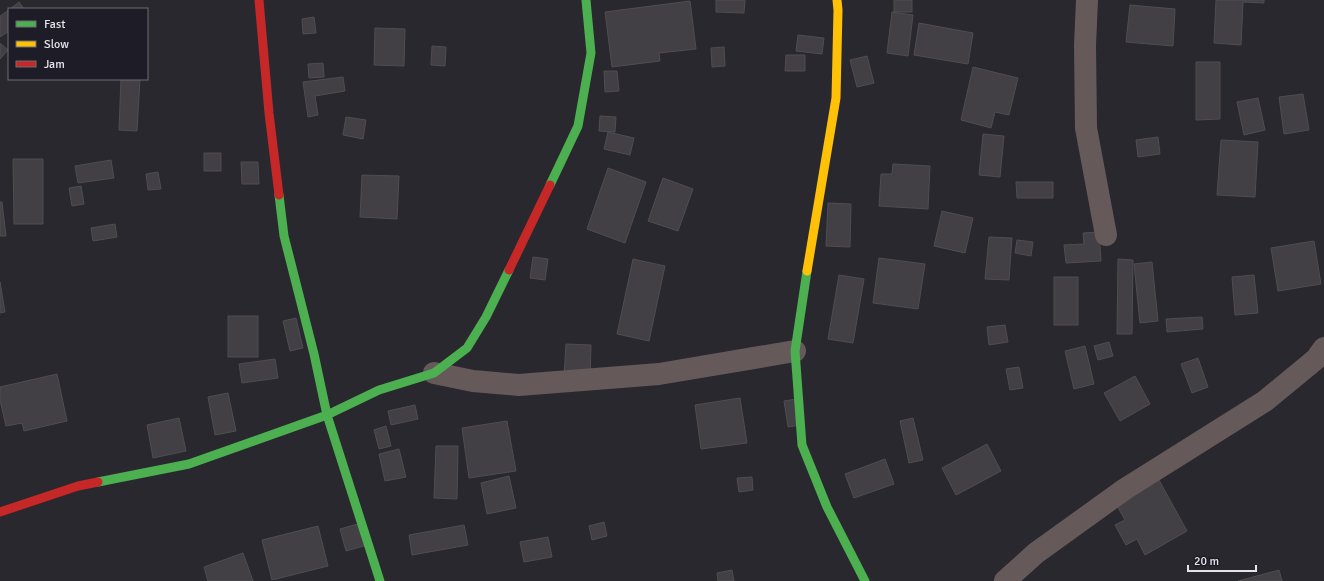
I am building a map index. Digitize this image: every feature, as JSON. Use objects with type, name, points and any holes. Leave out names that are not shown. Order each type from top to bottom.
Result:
[{"type":"street","points":[[259,0],[269,113],[284,236],[314,354],[327,415],[380,581]]},
{"type":"street","points":[[0,512],[78,486],[188,464],[327,415],[379,390],[434,373],[467,348],[486,317],[578,126],[591,52],[586,0]]},
{"type":"street","points":[[836,0],[838,10],[836,98],[811,241],[795,351],[802,445],[827,508],[865,581]]},
{"type":"street","points":[[1087,0],[1085,45],[1086,128],[1106,235]]},
{"type":"street","points":[[1005,581],[1036,553],[1125,489],[1264,401],[1316,359],[1324,348]]},
{"type":"street","points":[[434,373],[473,381],[518,386],[659,374],[795,351]]},
{"type":"building","points":[[716,0],[745,0],[744,13],[716,12]]},
{"type":"building","points":[[894,0],[912,0],[912,12],[894,12]]},
{"type":"building","points":[[1216,0],[1264,0],[1264,3],[1243,2],[1241,45],[1214,43]]},
{"type":"building","points":[[690,1],[696,49],[659,53],[660,61],[612,67],[605,12]]},
{"type":"building","points":[[19,2],[23,8],[11,8]]},
{"type":"building","points":[[1130,5],[1175,9],[1173,46],[1126,42]]},
{"type":"building","points":[[8,11],[8,32],[0,37],[0,16]]},
{"type":"building","points":[[892,12],[913,15],[908,56],[887,53]]},
{"type":"building","points":[[314,17],[316,33],[303,34],[302,19]]},
{"type":"building","points":[[919,23],[973,33],[968,64],[914,55]]},
{"type":"building","points":[[375,28],[405,29],[404,66],[374,65]]},
{"type":"building","points":[[798,35],[824,38],[822,54],[796,51]]},
{"type":"building","points":[[0,43],[8,50],[0,59]]},
{"type":"building","points":[[432,46],[446,47],[445,66],[431,65]]},
{"type":"building","points":[[724,47],[725,66],[712,67],[711,48]]},
{"type":"building","points":[[786,55],[805,55],[805,71],[785,71]]},
{"type":"building","points":[[867,56],[874,83],[857,87],[850,60]]},
{"type":"building","points":[[1196,62],[1220,62],[1220,119],[1196,120]]},
{"type":"building","points":[[323,63],[324,77],[309,78],[308,64]]},
{"type":"building","points":[[973,67],[1018,78],[1009,115],[995,112],[991,128],[961,120]]},
{"type":"building","points":[[604,71],[617,71],[619,91],[605,92]]},
{"type":"building","points":[[343,77],[345,91],[315,96],[318,115],[308,117],[303,82]]},
{"type":"building","points":[[121,80],[140,80],[137,131],[119,130]]},
{"type":"building","points":[[1303,94],[1309,130],[1284,134],[1279,97]]},
{"type":"building","points":[[1258,98],[1265,130],[1244,135],[1237,102]]},
{"type":"building","points":[[600,116],[616,117],[615,132],[599,131]]},
{"type":"building","points":[[346,117],[366,120],[363,139],[343,135]]},
{"type":"building","points":[[608,132],[634,138],[630,155],[604,149]]},
{"type":"building","points":[[983,134],[1004,136],[1000,177],[979,175]]},
{"type":"building","points":[[1158,137],[1160,154],[1138,157],[1136,140]]},
{"type":"building","points":[[1221,140],[1258,142],[1255,197],[1217,195]]},
{"type":"building","points":[[204,153],[221,153],[221,171],[204,171]]},
{"type":"building","points":[[13,159],[43,159],[43,224],[14,224]]},
{"type":"building","points":[[111,160],[114,178],[78,183],[75,166]]},
{"type":"building","points":[[241,162],[258,162],[259,184],[242,184]]},
{"type":"building","points":[[893,164],[930,166],[928,209],[879,206],[881,174],[892,174]]},
{"type":"building","points":[[608,168],[646,182],[625,243],[587,229]]},
{"type":"building","points":[[158,172],[161,189],[148,190],[146,174]]},
{"type":"building","points":[[362,175],[399,176],[397,219],[360,217]]},
{"type":"building","points":[[663,178],[693,189],[678,231],[648,221]]},
{"type":"building","points":[[1016,182],[1053,182],[1053,198],[1017,198]]},
{"type":"building","points":[[81,186],[84,204],[72,206],[69,188]]},
{"type":"building","points":[[0,202],[2,202],[6,236],[0,236]]},
{"type":"building","points":[[828,203],[851,204],[850,247],[826,246]]},
{"type":"building","points":[[942,211],[973,218],[965,253],[934,246]]},
{"type":"building","points":[[115,224],[117,237],[93,241],[91,228]]},
{"type":"building","points":[[1099,232],[1101,261],[1066,263],[1064,245],[1084,244],[1083,233]]},
{"type":"building","points":[[989,237],[1012,238],[1009,280],[985,279]]},
{"type":"building","points":[[1017,240],[1033,242],[1031,256],[1015,253]]},
{"type":"building","points":[[1314,241],[1321,284],[1278,291],[1271,248]]},
{"type":"building","points":[[533,257],[548,259],[545,280],[530,278]]},
{"type":"building","points":[[879,258],[925,264],[918,309],[873,303]]},
{"type":"building","points":[[633,259],[665,266],[649,341],[617,334]]},
{"type":"building","points":[[1118,259],[1133,260],[1132,334],[1117,334]]},
{"type":"building","points":[[1152,262],[1158,321],[1140,323],[1134,264]]},
{"type":"building","points":[[839,275],[864,279],[853,343],[828,339]]},
{"type":"building","points":[[1254,275],[1258,313],[1235,315],[1232,277]]},
{"type":"building","points":[[1054,277],[1078,277],[1078,325],[1054,325]]},
{"type":"building","points":[[0,282],[5,312],[0,313]]},
{"type":"building","points":[[228,316],[258,316],[258,357],[228,357]]},
{"type":"building","points":[[1202,317],[1203,329],[1167,332],[1166,319]]},
{"type":"building","points":[[296,318],[303,348],[290,351],[283,321]]},
{"type":"building","points":[[1005,325],[1008,342],[989,345],[987,327]]},
{"type":"building","points":[[1109,342],[1113,356],[1098,360],[1094,346]]},
{"type":"building","points":[[566,344],[591,345],[590,378],[564,376]]},
{"type":"building","points":[[1085,346],[1094,384],[1074,389],[1065,351]]},
{"type":"building","points":[[1198,358],[1208,387],[1192,393],[1181,364]]},
{"type":"building","points":[[275,359],[278,378],[242,383],[239,364]]},
{"type":"building","points":[[1019,367],[1023,388],[1010,390],[1006,369]]},
{"type":"building","points":[[57,374],[67,421],[24,431],[22,423],[6,426],[0,400],[0,387]]},
{"type":"building","points":[[1135,376],[1150,404],[1120,421],[1104,393]]},
{"type":"building","points":[[228,393],[236,431],[215,435],[208,397]]},
{"type":"building","points":[[740,398],[747,443],[701,449],[695,405]]},
{"type":"building","points":[[797,399],[801,425],[788,427],[784,401]]},
{"type":"building","points":[[415,405],[418,419],[391,425],[388,411]]},
{"type":"building","points":[[179,418],[186,451],[153,458],[147,425]]},
{"type":"building","points":[[913,418],[923,460],[909,463],[900,421]]},
{"type":"building","points":[[507,421],[516,471],[469,478],[462,428]]},
{"type":"building","points":[[386,426],[391,446],[379,449],[374,430]]},
{"type":"building","points":[[987,444],[1001,471],[956,495],[942,468]]},
{"type":"building","points":[[436,446],[458,446],[457,499],[434,498]]},
{"type":"building","points":[[399,449],[406,477],[385,481],[379,454]]},
{"type":"building","points":[[885,459],[894,484],[854,498],[845,474]]},
{"type":"building","points":[[509,476],[516,508],[487,514],[481,483]]},
{"type":"building","points":[[752,477],[753,490],[739,492],[737,478]]},
{"type":"building","points":[[1159,480],[1187,531],[1145,555],[1137,539],[1126,545],[1115,525],[1125,520],[1116,504]]},
{"type":"building","points":[[365,522],[371,544],[346,551],[340,529]]},
{"type":"building","points":[[604,522],[607,536],[592,540],[589,526]]},
{"type":"building","points":[[464,525],[468,545],[412,555],[409,535]]},
{"type":"building","points":[[318,526],[328,566],[272,580],[262,540]]},
{"type":"building","points":[[548,537],[552,557],[524,562],[520,542]]},
{"type":"building","points":[[243,553],[253,581],[208,581],[204,567]]},
{"type":"building","points":[[732,570],[734,581],[718,581],[717,573]]},
{"type":"building","points":[[1279,570],[1282,581],[1238,581]]},
{"type":"traffic: fast","points":[[550,185],[578,126],[591,53],[586,0]]},
{"type":"traffic: fast","points":[[279,195],[284,236],[314,354],[327,415],[380,581]]},
{"type":"traffic: fast","points":[[98,482],[189,464],[327,415],[379,390],[434,373],[467,348],[486,317],[509,270]]},
{"type":"traffic: fast","points":[[807,271],[795,351],[802,445],[827,507],[865,581]]},
{"type":"traffic: slow","points":[[807,271],[836,98],[837,0]]},
{"type":"traffic: jam","points":[[259,0],[269,113],[279,195]]},
{"type":"traffic: jam","points":[[509,270],[550,185]]},
{"type":"traffic: jam","points":[[0,512],[78,486],[98,482]]}]
